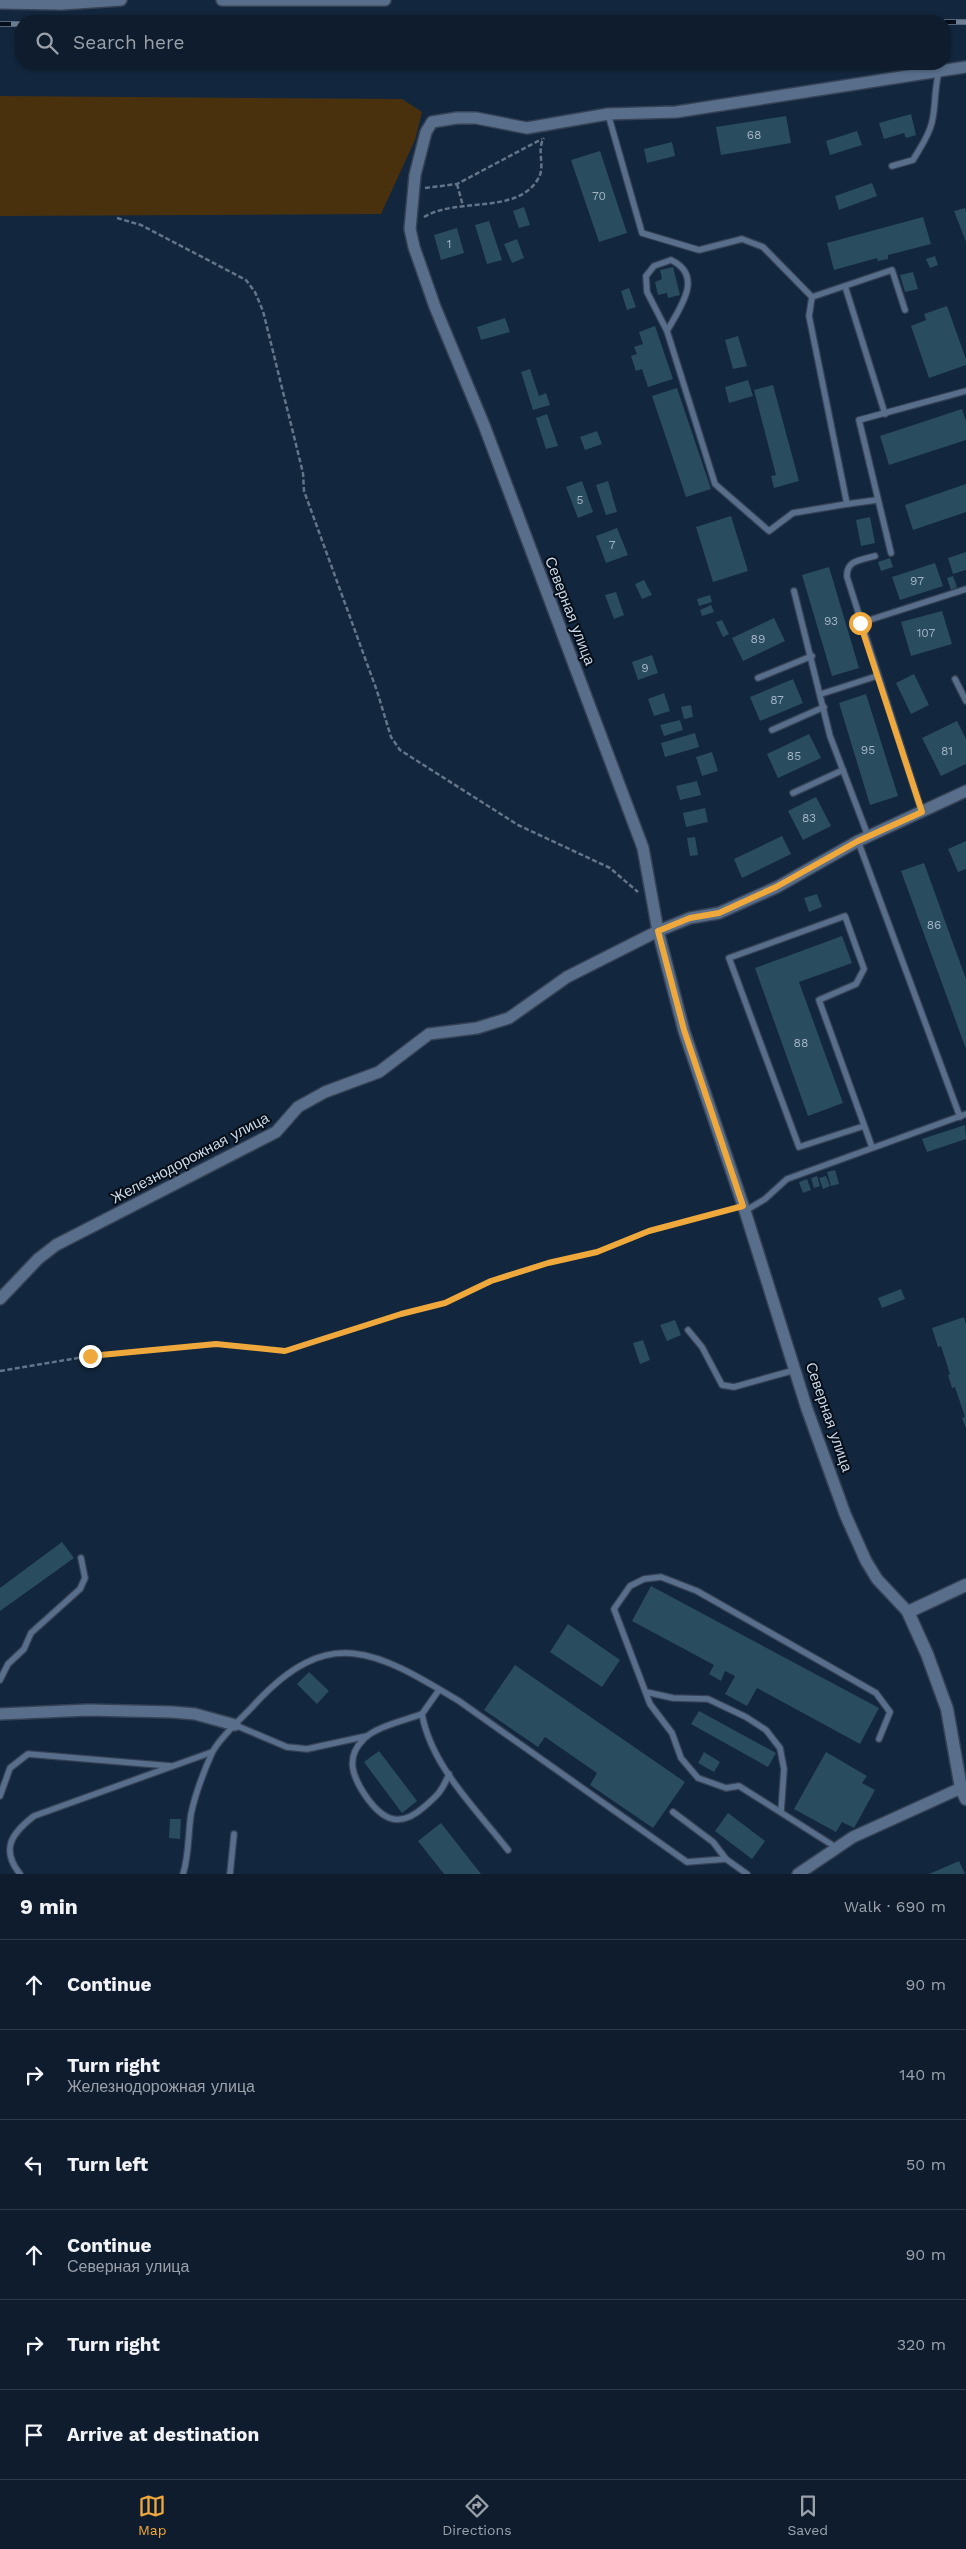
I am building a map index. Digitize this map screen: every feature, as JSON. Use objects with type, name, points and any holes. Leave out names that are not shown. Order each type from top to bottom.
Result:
[{"type":"street","points":[[0,3],[62,4],[121,0]]},
{"type":"street","points":[[222,0],[385,0]]},
{"type":"street","points":[[951,69],[966,67]]},
{"type":"street","points":[[410,229],[420,152],[426,132],[432,122],[457,118],[476,118],[527,128],[608,114],[676,112],[940,70]]},
{"type":"street","name":"Северная улица","points":[[410,229],[435,307],[484,425],[643,848],[658,931],[684,1030],[744,1208],[795,1370],[845,1514],[866,1561],[877,1579],[908,1612],[927,1654],[947,1709],[964,1794]]},
{"type":"street","name":"Железнодорожная улица","points":[[0,1299],[38,1259],[56,1245],[276,1132],[298,1107],[326,1092],[379,1072],[428,1034],[478,1028],[509,1018],[567,977],[658,931],[690,918],[719,913],[776,887],[863,839],[966,791]]},
{"type":"street","points":[[908,1612],[966,1584]]},
{"type":"street","points":[[0,1714],[88,1710],[172,1712],[194,1714],[235,1725]]},
{"type":"street","points":[[798,1874],[853,1837],[964,1794]]},
{"type":"lane","points":[[892,166],[913,160],[926,139],[933,121],[934,88],[940,70]]},
{"type":"lane","points":[[608,114],[642,233],[699,250],[742,239],[763,247],[812,297]]},
{"type":"lane","points":[[667,331],[688,292],[688,276],[681,265],[671,260],[654,266],[646,276],[646,292],[667,331],[715,484],[768,531],[794,513],[877,500]]},
{"type":"lane","points":[[812,297],[892,270],[905,310]]},
{"type":"lane","points":[[845,286],[885,414]]},
{"type":"lane","points":[[812,297],[809,316],[847,504]]},
{"type":"lane","points":[[891,553],[859,420],[966,391]]},
{"type":"lane","points":[[875,556],[851,563],[847,570],[848,586],[922,812]]},
{"type":"lane","points":[[860,623],[966,589]]},
{"type":"lane","points":[[744,1208],[765,1199],[787,1179],[963,1116],[863,839],[843,770],[830,736],[812,656],[794,590]]},
{"type":"lane","points":[[758,678],[812,656]]},
{"type":"lane","points":[[821,694],[878,676]]},
{"type":"lane","points":[[956,679],[966,700]]},
{"type":"lane","points":[[772,730],[824,707]]},
{"type":"lane","points":[[794,793],[843,770]]},
{"type":"lane","points":[[864,1126],[799,1148],[729,958],[845,916],[864,969],[856,984],[819,1000],[872,1147]]},
{"type":"lane","points":[[688,1330],[702,1347],[722,1385],[734,1387],[795,1370]]},
{"type":"lane","points":[[0,1680],[8,1664],[24,1649],[31,1633],[80,1588],[85,1578],[81,1558]]},
{"type":"lane","points":[[837,1848],[739,1786],[726,1788],[698,1778],[681,1758],[672,1733],[650,1704],[614,1610],[630,1586],[644,1579],[661,1577],[697,1591],[876,1693],[890,1712],[879,1739]]},
{"type":"lane","points":[[183,1874],[192,1812],[212,1752],[275,1681],[314,1657],[349,1652],[382,1659],[439,1690],[687,1862],[726,1859]]},
{"type":"lane","points":[[235,1725],[287,1747],[307,1749],[368,1735],[422,1714],[439,1690]]},
{"type":"lane","points":[[646,1692],[673,1698],[708,1699],[746,1717],[766,1730],[780,1748],[784,1769],[781,1812]]},
{"type":"lane","points":[[422,1714],[426,1735],[449,1774],[508,1850]]},
{"type":"lane","points":[[368,1735],[354,1754],[352,1773],[372,1805],[387,1818],[401,1820],[410,1818],[442,1791],[449,1774]]},
{"type":"lane","points":[[20,1874],[10,1863],[10,1842],[16,1829],[34,1816],[212,1752]]},
{"type":"lane","points":[[0,1796],[10,1768],[28,1754],[173,1766]]},
{"type":"lane","points":[[672,1812],[713,1842],[726,1859],[747,1874]]},
{"type":"lane","points":[[230,1874],[234,1834]]},
{"type":"path","points":[[413,198],[428,187],[457,184],[551,134]]},
{"type":"path","points":[[410,229],[428,214],[463,206],[509,200],[519,197],[531,189],[540,178],[542,139]]},
{"type":"path","points":[[457,184],[463,206]]},
{"type":"path","points":[[117,218],[142,224],[229,269],[246,280],[255,292],[263,311],[304,473],[304,491],[377,691],[391,737],[396,744],[418,762],[518,825],[610,868],[638,893]]},
{"type":"path","points":[[0,1371],[90,1356],[216,1344],[285,1351],[401,1314],[445,1303],[491,1281],[548,1263],[597,1252],[649,1231],[744,1208]]},
{"type":"shaded area","points":[[0,96],[402,99],[422,112],[415,140],[381,214],[0,216]]},
{"type":"building","points":[[911,114],[916,135],[906,138],[904,133],[884,139],[879,123]]},
{"type":"building","points":[[786,116],[791,143],[721,155],[716,127]]},
{"type":"building","points":[[857,131],[862,145],[830,155],[826,141]]},
{"type":"building","points":[[672,142],[675,156],[647,163],[644,149]]},
{"type":"building","points":[[600,151],[627,233],[599,242],[571,160]]},
{"type":"building","points":[[872,183],[877,196],[839,210],[835,196]]},
{"type":"building","points":[[524,207],[530,225],[519,228],[513,211]]},
{"type":"building","points":[[965,208],[966,211],[966,242],[954,211]]},
{"type":"building","points":[[923,217],[931,244],[888,255],[888,259],[878,261],[877,258],[834,270],[827,243]]},
{"type":"building","points":[[489,221],[502,260],[487,264],[475,225]]},
{"type":"building","points":[[457,228],[464,253],[441,260],[434,235]]},
{"type":"building","points":[[517,239],[524,258],[512,263],[504,244]]},
{"type":"building","points":[[935,256],[938,265],[930,268],[926,259]]},
{"type":"building","points":[[673,267],[680,295],[668,298],[667,293],[658,295],[655,282],[662,279],[660,270]]},
{"type":"building","points":[[913,272],[918,289],[905,292],[900,275]]},
{"type":"building","points":[[629,288],[636,307],[627,310],[621,291]]},
{"type":"building","points":[[947,306],[966,359],[966,365],[929,378],[911,326],[926,320],[924,314]]},
{"type":"building","points":[[505,318],[510,332],[481,340],[477,327]]},
{"type":"building","points":[[655,326],[673,379],[648,387],[642,369],[636,371],[631,356],[637,354],[634,347],[643,344],[639,332]]},
{"type":"building","points":[[738,336],[747,366],[733,369],[725,340]]},
{"type":"building","points":[[530,369],[539,396],[546,393],[550,405],[533,410],[521,372]]},
{"type":"building","points":[[748,380],[753,396],[729,403],[725,387]]},
{"type":"building","points":[[773,385],[799,481],[774,488],[771,476],[776,475],[754,390]]},
{"type":"building","points":[[677,388],[711,489],[686,497],[652,396]]},
{"type":"building","points":[[962,409],[966,421],[966,440],[889,465],[880,436]]},
{"type":"building","points":[[547,414],[558,446],[546,449],[536,418]]},
{"type":"building","points":[[597,431],[602,444],[585,450],[580,437]]},
{"type":"building","points":[[582,481],[593,512],[578,518],[566,487]]},
{"type":"building","points":[[608,481],[617,512],[606,515],[596,485]]},
{"type":"building","points":[[966,484],[966,512],[913,530],[905,505]]},
{"type":"building","points":[[731,516],[748,571],[713,582],[696,527]]},
{"type":"building","points":[[870,517],[875,543],[861,546],[856,520]]},
{"type":"building","points":[[617,528],[628,555],[606,563],[596,536]]},
{"type":"building","points":[[966,552],[966,570],[953,574],[948,558]]},
{"type":"building","points":[[890,558],[893,567],[881,571],[878,562]]},
{"type":"building","points":[[935,563],[943,586],[900,600],[892,577]]},
{"type":"building","points":[[829,567],[859,668],[832,676],[802,575]]},
{"type":"building","points":[[953,576],[957,587],[951,590],[947,578]]},
{"type":"building","points":[[644,580],[652,595],[642,599],[635,584]]},
{"type":"building","points":[[616,592],[624,615],[614,619],[605,595]]},
{"type":"building","points":[[710,595],[712,602],[699,606],[697,599]]},
{"type":"building","points":[[711,605],[714,612],[702,616],[700,610]]},
{"type":"building","points":[[942,611],[952,644],[911,656],[901,622]]},
{"type":"building","points":[[774,618],[785,641],[743,661],[732,638]]},
{"type":"building","points":[[722,620],[729,634],[723,637],[716,622]]},
{"type":"building","points":[[652,655],[658,673],[638,680],[632,662]]},
{"type":"building","points":[[914,674],[929,705],[911,714],[896,683]]},
{"type":"building","points":[[793,679],[803,703],[760,721],[750,697]]},
{"type":"building","points":[[664,693],[670,711],[654,716],[648,699]]},
{"type":"building","points":[[866,694],[898,796],[870,805],[839,703]]},
{"type":"building","points":[[691,705],[693,717],[684,719],[681,707]]},
{"type":"building","points":[[680,720],[683,730],[664,736],[660,725]]},
{"type":"building","points":[[957,721],[966,739],[966,764],[941,776],[922,738]]},
{"type":"building","points":[[695,733],[699,747],[665,757],[661,743]]},
{"type":"building","points":[[809,734],[821,758],[778,778],[767,754]]},
{"type":"building","points":[[712,752],[718,771],[702,776],[696,757]]},
{"type":"building","points":[[697,781],[701,795],[680,800],[676,786]]},
{"type":"building","points":[[816,797],[831,826],[803,840],[788,811]]},
{"type":"building","points":[[705,808],[708,822],[686,827],[683,813]]},
{"type":"building","points":[[782,836],[791,854],[742,878],[734,859]]},
{"type":"building","points":[[695,837],[698,855],[690,856],[687,838]]},
{"type":"building","points":[[966,841],[966,869],[958,872],[948,849]]},
{"type":"building","points":[[924,863],[966,979],[966,1049],[901,871]]},
{"type":"building","points":[[817,894],[822,907],[809,912],[804,898]]},
{"type":"building","points":[[842,936],[852,963],[799,982],[843,1103],[808,1116],[755,968]]},
{"type":"building","points":[[965,1125],[966,1139],[927,1152],[922,1139]]},
{"type":"building","points":[[835,1170],[839,1184],[831,1186],[827,1172]]},
{"type":"building","points":[[817,1176],[820,1186],[814,1188],[811,1178]]},
{"type":"building","points":[[826,1176],[830,1186],[823,1189],[819,1178]]},
{"type":"building","points":[[807,1179],[811,1190],[803,1193],[799,1182]]},
{"type":"building","points":[[901,1289],[905,1299],[882,1308],[878,1298]]},
{"type":"building","points":[[964,1317],[966,1324],[966,1428],[962,1418],[965,1417],[955,1387],[952,1388],[948,1375],[950,1374],[941,1346],[938,1347],[932,1328]]},
{"type":"building","points":[[675,1320],[681,1335],[667,1341],[660,1325]]},
{"type":"building","points":[[643,1340],[650,1360],[640,1364],[633,1343]]},
{"type":"building","points":[[62,1542],[74,1558],[0,1611],[0,1588]]},
{"type":"building","points":[[651,1586],[879,1708],[860,1744],[757,1688],[747,1706],[725,1694],[735,1676],[725,1671],[721,1681],[709,1674],[714,1665],[632,1621]]},
{"type":"building","points":[[568,1624],[620,1660],[602,1687],[550,1652]]},
{"type":"building","points":[[515,1665],[685,1782],[653,1828],[590,1785],[597,1773],[545,1737],[538,1747],[484,1710]]},
{"type":"building","points":[[309,1672],[329,1691],[317,1704],[297,1684]]},
{"type":"building","points":[[699,1711],[776,1753],[768,1767],[691,1724]]},
{"type":"building","points":[[379,1751],[417,1801],[402,1813],[364,1762]]},
{"type":"building","points":[[704,1752],[720,1762],[714,1772],[698,1763]]},
{"type":"building","points":[[826,1752],[867,1776],[862,1783],[875,1790],[854,1828],[842,1822],[836,1832],[794,1809]]},
{"type":"building","points":[[728,1813],[765,1841],[752,1859],[715,1831]]},
{"type":"building","points":[[170,1819],[181,1819],[180,1839],[169,1838]]},
{"type":"building","points":[[441,1823],[481,1874],[444,1874],[418,1841]]},
{"type":"building","points":[[959,1861],[965,1874],[929,1874]]},
{"type":"railway","points":[[951,22],[966,22]]},
{"type":"railway","points":[[0,24],[15,24]]},
{"type":"route","points":[[90,1356],[216,1344],[285,1351],[401,1314],[445,1303],[491,1281],[548,1263],[597,1252],[649,1231],[688,1219],[743,1206],[684,1030],[658,931],[690,918],[719,913],[776,887],[858,841],[922,812],[860,623]]}]
